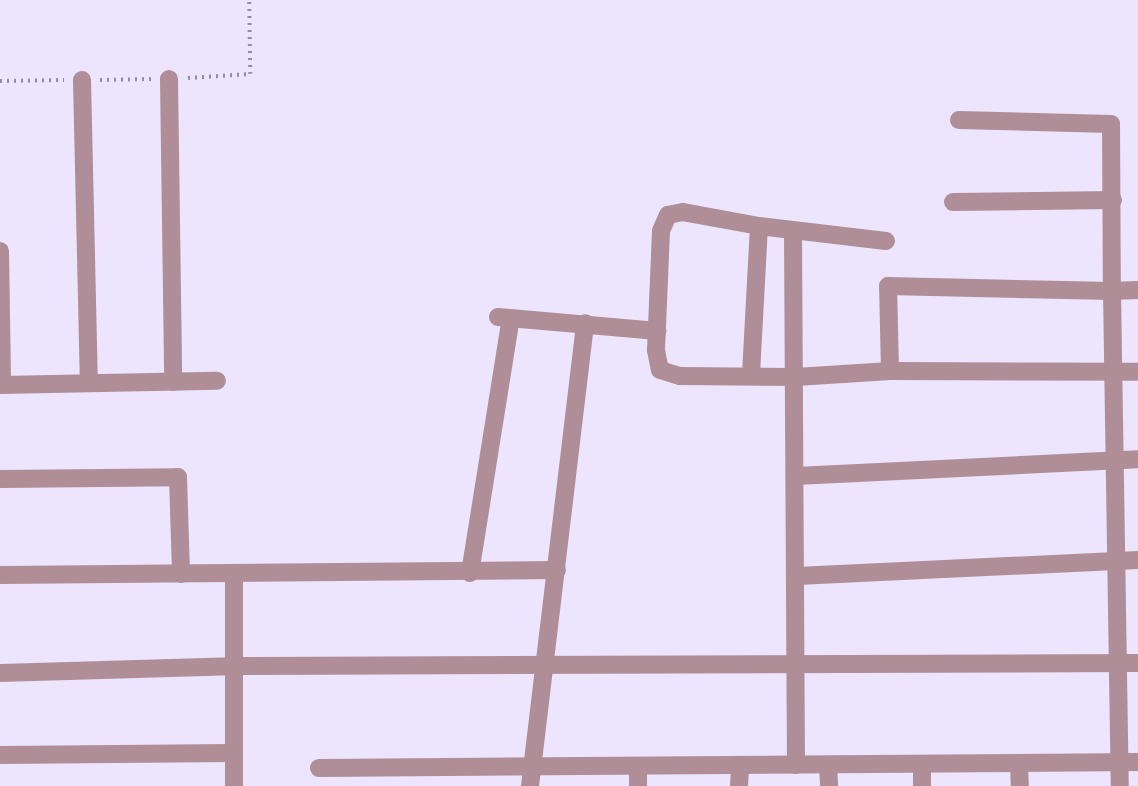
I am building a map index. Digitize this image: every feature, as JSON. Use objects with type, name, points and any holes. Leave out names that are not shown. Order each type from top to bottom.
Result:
[{"type":"street","points":[[169,79],[173,382]]},
{"type":"street","points":[[82,80],[89,383]]},
{"type":"street","points":[[959,120],[1111,124],[1114,561],[1118,664],[1129,762],[1120,786]]},
{"type":"street","points":[[953,202],[1113,200]]},
{"type":"street","points":[[886,241],[793,231],[683,212],[668,215],[661,231],[657,331],[660,370],[680,376],[751,374],[796,377],[890,371],[1138,372]]},
{"type":"street","points":[[751,374],[760,226]]},
{"type":"street","points":[[793,231],[796,377],[796,765]]},
{"type":"street","points":[[0,251],[1,385],[217,381]]},
{"type":"street","points":[[890,371],[888,286],[1138,290]]},
{"type":"street","points":[[470,573],[504,318],[657,331]]},
{"type":"street","points":[[530,786],[530,767],[546,665],[585,323]]},
{"type":"street","points":[[796,477],[1113,458],[1138,459]]},
{"type":"street","points":[[0,479],[178,477],[181,574]]},
{"type":"street","points":[[797,576],[1138,560]]},
{"type":"street","points":[[0,575],[470,573],[557,570]]},
{"type":"street","points":[[234,575],[234,786]]},
{"type":"street","points":[[0,673],[232,666],[1138,663]]},
{"type":"street","points":[[0,755],[233,753]]},
{"type":"street","points":[[319,768],[349,777],[530,767],[1129,762]]},
{"type":"street","points":[[1019,763],[1020,786]]},
{"type":"street","points":[[922,764],[922,786]]},
{"type":"street","points":[[739,786],[740,765]]},
{"type":"street","points":[[828,765],[829,786]]},
{"type":"street","points":[[638,766],[638,786]]},
{"type":"path","points":[[0,81],[169,79],[250,74],[249,0]]}]
